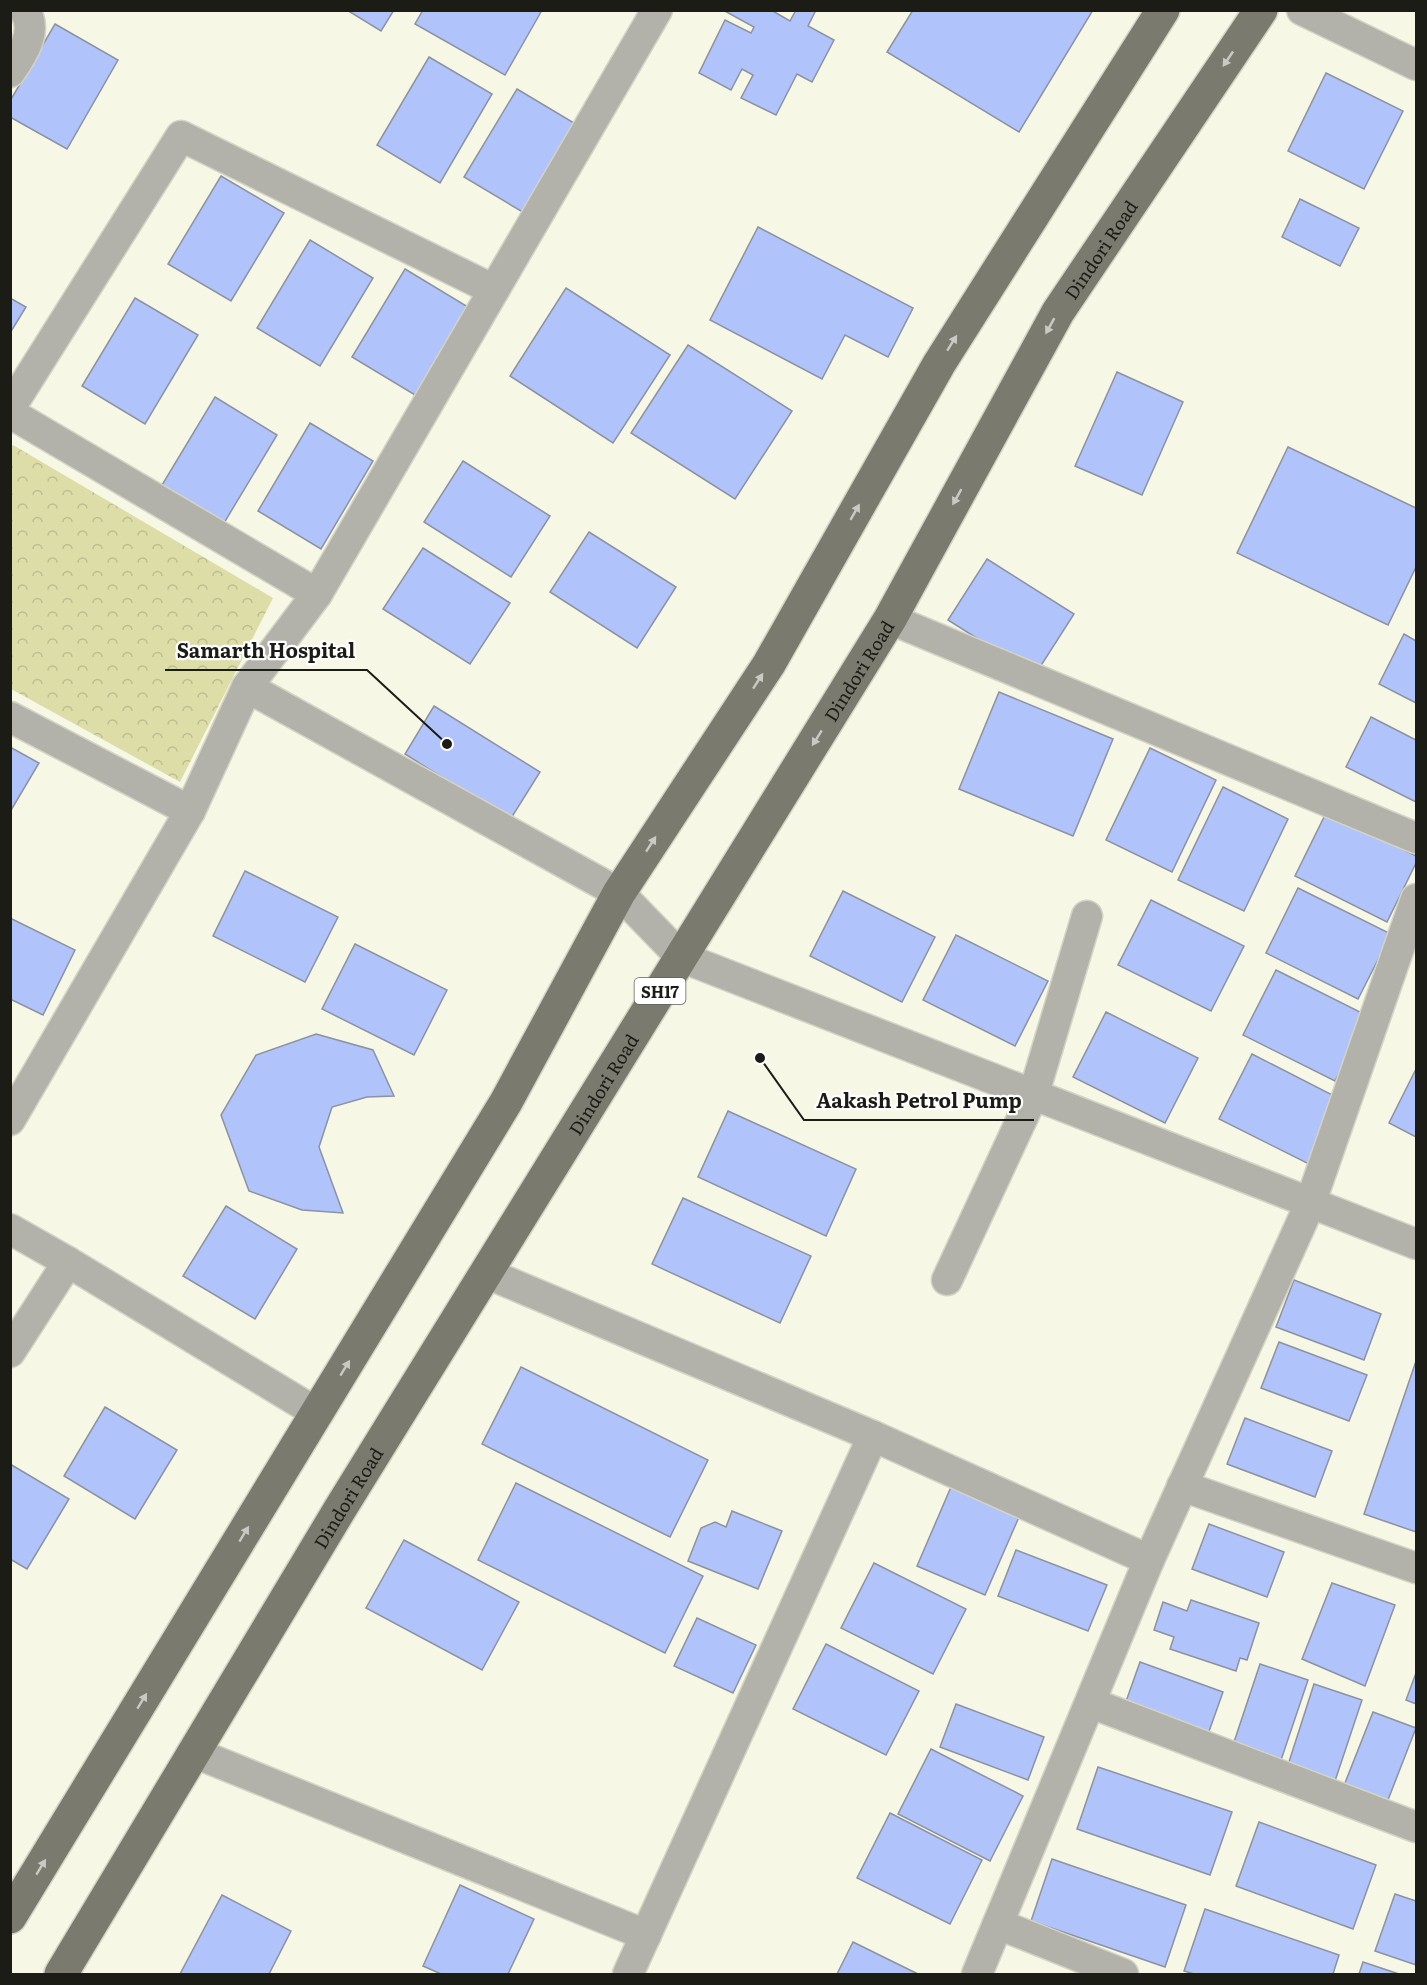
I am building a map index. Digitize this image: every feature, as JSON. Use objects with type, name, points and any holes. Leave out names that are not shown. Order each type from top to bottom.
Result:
[{"type":"main road","points":[[10,1917],[506,1102],[619,893],[769,664],[939,364],[1163,10]]},
{"type":"main road","name":"Dindori Road","points":[[61,1974],[340,1509],[890,620],[1058,312],[1261,10]]},
{"type":"street","points":[[10,72],[29,38],[29,17],[24,10]]},
{"type":"street","points":[[10,1120],[20,1083],[190,811],[248,687],[317,594],[657,10]]},
{"type":"street","points":[[1302,10],[1416,65]]},
{"type":"street","points":[[10,408],[181,136],[494,290]]},
{"type":"street","points":[[10,413],[317,594]]},
{"type":"street","points":[[890,620],[1416,838]]},
{"type":"street","points":[[248,687],[619,893],[681,957],[1416,1244]]},
{"type":"street","points":[[10,717],[190,811]]},
{"type":"street","points":[[977,1974],[1149,1560],[1310,1204],[1416,898]]},
{"type":"street","points":[[947,1280],[1034,1093],[1087,916]]},
{"type":"street","points":[[10,1229],[317,1413]]},
{"type":"street","points":[[10,1352],[68,1262]]},
{"type":"street","points":[[486,1273],[873,1436],[1149,1560]]},
{"type":"street","points":[[628,1974],[873,1436]]},
{"type":"street","points":[[1182,1486],[1416,1568]]},
{"type":"street","points":[[1091,1703],[1416,1827]]},
{"type":"street","points":[[195,1753],[646,1935]]},
{"type":"street","points":[[998,1924],[1123,1974]]},
{"type":"green space","points":[[13,445],[273,598],[180,782],[11,689],[10,449]]},
{"type":"building","points":[[351,10],[394,10],[381,31],[350,12]]},
{"type":"building","points":[[423,10],[539,10],[541,12],[505,75],[415,24]]},
{"type":"building","points":[[723,10],[771,10],[790,21],[796,10],[812,10],[815,12],[808,26],[834,40],[812,82],[797,74],[776,115],[741,98],[753,75],[742,69],[731,90],[699,73],[725,20],[751,33],[754,27]]},
{"type":"building","points":[[913,10],[1093,10],[1019,132],[887,52]]},
{"type":"building","points":[[55,24],[118,60],[67,149],[10,117],[10,101]]},
{"type":"building","points":[[429,57],[492,94],[440,183],[377,145]]},
{"type":"building","points":[[1326,73],[1403,111],[1364,189],[1288,151]]},
{"type":"building","points":[[517,89],[579,126],[526,214],[464,177]]},
{"type":"building","points":[[221,176],[284,213],[231,301],[168,264]]},
{"type":"building","points":[[1300,199],[1359,228],[1340,266],[1282,237]]},
{"type":"building","points":[[758,227],[913,308],[888,357],[845,335],[822,379],[710,320]]},
{"type":"building","points":[[310,240],[373,278],[320,366],[257,328]]},
{"type":"building","points":[[405,269],[468,307],[415,395],[352,357]]},
{"type":"building","points":[[566,288],[670,355],[613,443],[510,376]]},
{"type":"building","points":[[10,298],[26,307],[10,333]]},
{"type":"building","points":[[135,298],[198,335],[145,424],[82,386]]},
{"type":"building","points":[[688,345],[792,411],[735,499],[631,433]]},
{"type":"building","points":[[1117,372],[1183,402],[1142,495],[1075,466]]},
{"type":"building","points":[[215,397],[277,435],[224,523],[162,485]]},
{"type":"building","points":[[310,423],[373,461],[321,549],[258,511]]},
{"type":"building","points":[[1288,447],[1416,508],[1416,567],[1388,625],[1237,553]]},
{"type":"building","points":[[463,461],[550,516],[511,577],[424,522]]},
{"type":"building","points":[[589,532],[676,587],[637,648],[550,592]]},
{"type":"building","points":[[423,548],[510,603],[470,664],[383,609]]},
{"type":"building","points":[[987,559],[1074,614],[1035,675],[948,620]]},
{"type":"building","points":[[1404,634],[1416,641],[1416,703],[1379,684]]},
{"type":"building","points":[[999,692],[1113,739],[1073,836],[959,789]]},
{"type":"building","points":[[434,706],[540,772],[510,820],[405,754]]},
{"type":"building","points":[[1371,717],[1416,740],[1416,802],[1346,767]]},
{"type":"building","points":[[10,747],[39,763],[10,812]]},
{"type":"building","points":[[1150,748],[1216,780],[1172,872],[1106,840]]},
{"type":"building","points":[[1223,787],[1288,819],[1244,911],[1178,880]]},
{"type":"building","points":[[1327,811],[1416,856],[1416,863],[1387,922],[1295,876]]},
{"type":"building","points":[[245,871],[338,917],[305,982],[213,936]]},
{"type":"building","points":[[1298,888],[1391,934],[1358,999],[1266,953]]},
{"type":"building","points":[[843,891],[935,937],[902,1002],[810,956]]},
{"type":"building","points":[[1151,900],[1244,946],[1211,1011],[1118,965]]},
{"type":"building","points":[[10,918],[75,950],[43,1015],[10,999]]},
{"type":"building","points":[[956,935],[1048,981],[1015,1046],[923,1000]]},
{"type":"building","points":[[355,944],[447,990],[414,1055],[322,1009]]},
{"type":"building","points":[[1276,970],[1368,1016],[1335,1081],[1243,1035]]},
{"type":"building","points":[[1106,1012],[1198,1058],[1165,1123],[1073,1077]]},
{"type":"building","points":[[316,1034],[373,1050],[394,1096],[367,1097],[332,1107],[319,1147],[343,1213],[302,1210],[249,1191],[221,1115],[256,1055]]},
{"type":"building","points":[[1252,1054],[1344,1101],[1311,1165],[1219,1119]]},
{"type":"building","points":[[1416,1069],[1416,1137],[1389,1123]]},
{"type":"building","points":[[728,1111],[856,1169],[826,1236],[698,1177]]},
{"type":"building","points":[[683,1198],[811,1256],[780,1323],[652,1264]]},
{"type":"building","points":[[226,1206],[297,1249],[255,1319],[183,1276]]},
{"type":"building","points":[[1294,1280],[1381,1314],[1364,1360],[1276,1327]]},
{"type":"building","points":[[1279,1342],[1367,1375],[1349,1421],[1261,1388]]},
{"type":"building","points":[[1416,1361],[1416,1532],[1364,1514]]},
{"type":"building","points":[[521,1367],[708,1460],[670,1537],[482,1444]]},
{"type":"building","points":[[105,1407],[177,1450],[135,1519],[64,1476]]},
{"type":"building","points":[[1245,1418],[1332,1451],[1315,1497],[1227,1464]]},
{"type":"building","points":[[10,1464],[69,1499],[27,1569],[10,1559]]},
{"type":"building","points":[[516,1483],[703,1576],[665,1653],[478,1560]]},
{"type":"building","points":[[951,1487],[1019,1517],[985,1595],[917,1566]]},
{"type":"building","points":[[732,1511],[782,1531],[758,1589],[688,1561],[701,1528],[715,1522],[726,1527]]},
{"type":"building","points":[[1209,1524],[1284,1552],[1267,1597],[1192,1569]]},
{"type":"building","points":[[404,1540],[519,1602],[482,1670],[366,1608]]},
{"type":"building","points":[[1016,1550],[1107,1585],[1088,1631],[998,1596]]},
{"type":"building","points":[[874,1563],[966,1609],[933,1674],[841,1628]]},
{"type":"building","points":[[1332,1583],[1395,1605],[1365,1686],[1302,1659]]},
{"type":"building","points":[[1191,1600],[1259,1623],[1247,1660],[1240,1658],[1236,1671],[1170,1649],[1174,1637],[1154,1630],[1163,1602],[1187,1611]]},
{"type":"building","points":[[697,1618],[756,1645],[733,1693],[674,1666]]},
{"type":"building","points":[[826,1644],[919,1691],[886,1755],[793,1709]]},
{"type":"building","points":[[1140,1662],[1223,1692],[1207,1737],[1124,1707]]},
{"type":"building","points":[[1260,1664],[1308,1680],[1280,1763],[1232,1748]]},
{"type":"building","points":[[1416,1673],[1416,1704],[1406,1700]]},
{"type":"building","points":[[1314,1684],[1362,1700],[1334,1784],[1287,1768]]},
{"type":"building","points":[[956,1704],[1044,1737],[1028,1780],[940,1747]]},
{"type":"building","points":[[1373,1712],[1416,1728],[1386,1805],[1343,1788]]},
{"type":"building","points":[[931,1749],[1023,1796],[990,1861],[898,1814]]},
{"type":"building","points":[[1098,1767],[1232,1812],[1210,1875],[1077,1829]]},
{"type":"building","points":[[890,1813],[982,1860],[950,1924],[857,1878]]},
{"type":"building","points":[[1259,1822],[1376,1865],[1353,1929],[1236,1886]]},
{"type":"building","points":[[1052,1859],[1186,1905],[1165,1967],[1031,1921]]},
{"type":"building","points":[[460,1885],[534,1919],[508,1974],[441,1974],[423,1966]]},
{"type":"building","points":[[1395,1894],[1416,1901],[1416,1965],[1375,1951]]},
{"type":"building","points":[[222,1895],[291,1931],[269,1974],[180,1974]]},
{"type":"building","points":[[1205,1909],[1339,1955],[1333,1974],[1194,1974],[1184,1971]]},
{"type":"building","points":[[853,1942],[918,1974],[837,1974]]},
{"type":"building","points":[[1363,1962],[1399,1974],[1359,1974]]},
{"type":"place","name":"Samarth Hospital","points":[[447,744]]},
{"type":"place","name":"Aakash Petrol Pump","points":[[760,1058]]}]
